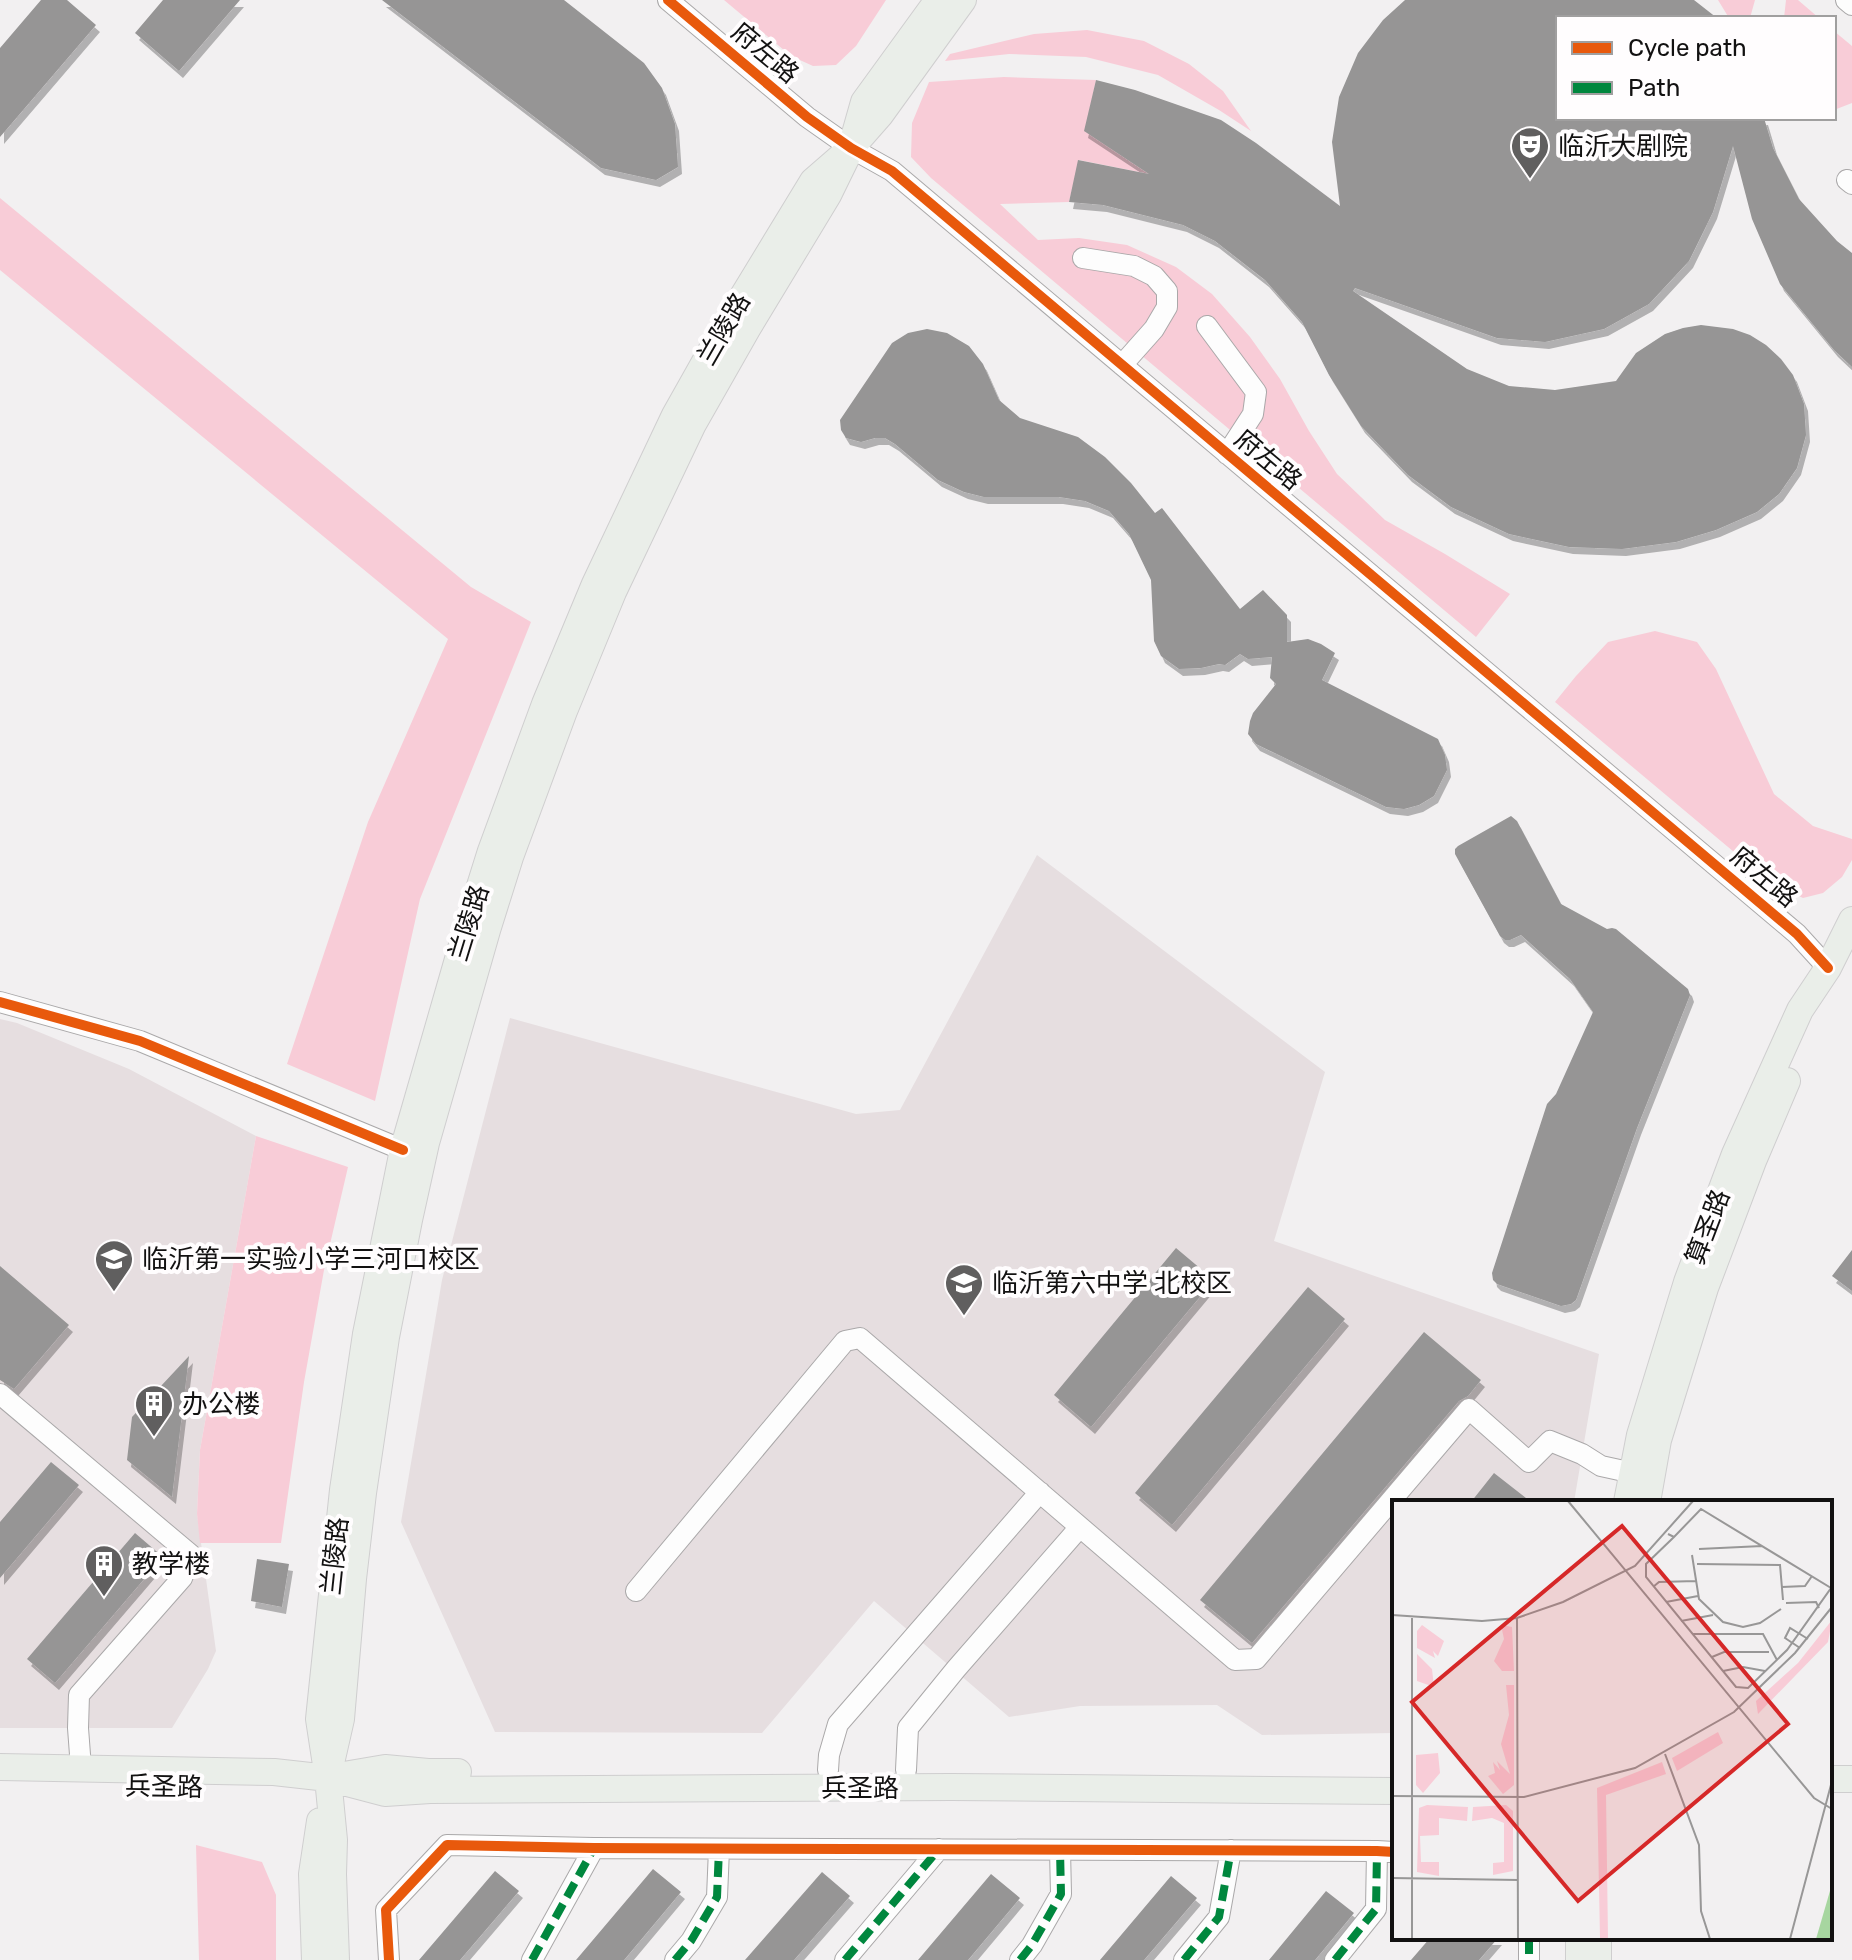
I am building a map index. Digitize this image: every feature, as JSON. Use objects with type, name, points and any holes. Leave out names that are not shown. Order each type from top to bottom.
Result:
[{"type":"main road","name":"兰陵路","points":[[315,1960],[312,1874],[341,1719],[363,1493],[386,1337],[426,1143],[501,885],[564,711],[613,592],[693,424],[828,195],[851,148],[864,102],[938,0]]},
{"type":"main road","name":"兰陵路","points":[[336,1960],[334,1840],[319,1719],[338,1534],[366,1334],[403,1150],[491,851],[545,704],[595,584],[675,415],[813,181],[851,148],[880,115],[963,0]]},
{"type":"main road","name":"算圣路","points":[[1627,1500],[1640,1435],[1687,1282],[1735,1154],[1800,1010],[1828,968],[1852,920]]},
{"type":"main road","name":"算圣路","points":[[1647,1500],[1658,1440],[1705,1288],[1753,1161],[1812,1023],[1828,968],[1852,944]]},
{"type":"main road","name":"兵圣路","points":[[0,1767],[260,1771],[328,1778],[385,1793],[951,1787],[1392,1791]]},
{"type":"main road","name":"兵圣路","points":[[0,1785],[274,1789],[385,1768],[428,1772],[906,1770],[1392,1774]]},
{"type":"street","name":"府左路","points":[[668,0],[807,117],[851,148],[892,171],[1797,934],[1828,968]]},
{"type":"street","name":"府左路","points":[[685,0],[813,108],[851,148],[910,201],[1791,944],[1828,968]]},
{"type":"street","points":[[1846,0],[1852,5]]},
{"type":"street","points":[[1083,258],[1134,266],[1154,276],[1167,291],[1167,307],[1154,329],[1122,365]]},
{"type":"street","points":[[1207,326],[1256,392],[1253,414],[1227,454]]},
{"type":"street","points":[[0,1002],[140,1041],[403,1150]]},
{"type":"street","points":[[636,1591],[845,1341],[860,1338],[1235,1660],[1256,1659],[1469,1409],[1529,1462],[1550,1441],[1582,1454],[1601,1466],[1633,1473]]},
{"type":"street","points":[[0,1394],[191,1555],[182,1578],[79,1695],[81,1768]]},
{"type":"street","points":[[828,1770],[838,1724],[1040,1492]]},
{"type":"street","points":[[906,1770],[908,1728],[1080,1527]]},
{"type":"street","points":[[389,1960],[386,1910],[447,1845],[1386,1852],[1376,1909],[1335,1960]]},
{"type":"street","points":[[532,1960],[594,1848]]},
{"type":"street","points":[[675,1960],[691,1941],[717,1897],[719,1849]]},
{"type":"street","points":[[845,1960],[939,1849]]},
{"type":"street","points":[[1020,1960],[1061,1894],[1060,1850]]},
{"type":"street","points":[[1184,1960],[1219,1917],[1231,1850]]},
{"type":"shaded area","points":[[724,0],[886,0],[856,46],[836,65],[813,66],[791,56]]},
{"type":"shaded area","points":[[1718,0],[1755,0],[1751,16],[1728,16]]},
{"type":"shaded area","points":[[1786,0],[1798,0],[1817,16],[1784,16]]},
{"type":"shaded area","points":[[1087,30],[1144,41],[1189,64],[1223,91],[1251,131],[1158,75],[1086,57],[1009,54],[945,61],[950,54],[1034,34]]},
{"type":"shaded area","points":[[1836,33],[1852,46],[1852,103],[1836,109]]},
{"type":"shaded area","points":[[1004,77],[1096,80],[1085,131],[1149,174],[1079,160],[1069,202],[1000,204],[1038,240],[1079,238],[1127,245],[1176,267],[1212,294],[1250,337],[1280,379],[1337,474],[1385,520],[1510,594],[1476,637],[931,178],[911,157],[912,123],[929,82]]},
{"type":"shaded area","points":[[0,198],[471,587],[531,622],[420,899],[375,1101],[287,1064],[368,822],[448,639],[0,270]]},
{"type":"shaded area","points":[[1655,631],[1697,642],[1716,669],[1774,794],[1813,826],[1852,839],[1852,860],[1842,877],[1823,893],[1803,898],[1771,883],[1555,702],[1608,642]]},
{"type":"shaded area","name":"临沂第六中学 北校区","points":[[1037,855],[1325,1072],[1274,1241],[1599,1354],[1574,1500],[1392,1500],[1392,1733],[1262,1735],[1217,1705],[1080,1706],[1009,1717],[874,1601],[762,1733],[495,1732],[401,1522],[442,1280],[510,1018],[856,1114],[900,1110]]},
{"type":"shaded area","name":"临沂第一实验小学三河口校区","points":[[0,1019],[17,1023],[129,1069],[256,1136],[200,1450],[197,1514],[216,1651],[172,1728],[0,1728]]},
{"type":"shaded area","points":[[256,1136],[348,1167],[324,1270],[304,1382],[281,1543],[200,1543],[197,1514],[200,1450]]},
{"type":"shaded area","points":[[196,1845],[262,1862],[276,1895],[276,1960],[199,1960]]},
{"type":"building","points":[[41,0],[67,0],[96,25],[0,137],[0,48]]},
{"type":"building","points":[[163,0],[240,0],[179,71],[135,33]]},
{"type":"building","points":[[382,0],[564,0],[644,63],[662,88],[675,124],[678,167],[656,180],[601,168]]},
{"type":"building","points":[[1405,0],[1694,0],[1714,16],[1556,16],[1556,120],[1765,120],[1773,148],[1799,199],[1852,253],[1852,367],[1834,350],[1780,284],[1752,219],[1733,146],[1713,212],[1689,261],[1649,304],[1604,329],[1545,342],[1497,338],[1355,288],[1353,291],[1467,369],[1509,386],[1555,390],[1616,381],[1636,353],[1665,334],[1683,328],[1701,325],[1733,329],[1750,335],[1766,345],[1793,375],[1804,404],[1806,435],[1797,468],[1779,494],[1757,512],[1716,530],[1676,542],[1622,549],[1569,547],[1509,534],[1451,507],[1408,475],[1361,426],[1329,375],[1302,322],[1265,280],[1215,241],[1183,225],[1103,205],[1069,202],[1078,160],[1149,174],[1084,131],[1096,80],[1221,120],[1340,206],[1332,142],[1339,97],[1358,53],[1383,20]]},
{"type":"building","points":[[927,329],[947,333],[969,346],[983,364],[999,400],[1020,418],[1078,437],[1105,457],[1155,513],[1162,508],[1240,609],[1263,590],[1287,615],[1287,642],[1308,639],[1335,653],[1322,680],[1438,739],[1447,770],[1434,796],[1404,809],[1386,807],[1256,744],[1248,734],[1250,721],[1276,684],[1270,678],[1272,657],[1248,659],[1240,654],[1225,665],[1179,669],[1161,656],[1154,641],[1151,580],[1129,534],[1109,511],[1085,501],[1059,497],[984,497],[964,492],[938,480],[885,438],[861,442],[846,438],[840,420],[892,343],[908,333]]},
{"type":"building","points":[[1511,816],[1517,821],[1561,904],[1607,929],[1616,929],[1688,989],[1690,995],[1637,1128],[1576,1300],[1561,1306],[1497,1284],[1492,1273],[1547,1104],[1556,1094],[1593,1012],[1570,979],[1521,935],[1510,940],[1500,936],[1455,854],[1458,846]]},
{"type":"building","points":[[1176,1248],[1214,1280],[1091,1427],[1054,1395]]},
{"type":"building","points":[[1852,1250],[1852,1291],[1832,1276]]},
{"type":"building","points":[[0,1266],[69,1325],[14,1389],[0,1380]]},
{"type":"building","points":[[1308,1287],[1345,1319],[1172,1525],[1135,1493]]},
{"type":"building","points":[[1424,1332],[1481,1380],[1468,1396],[1459,1401],[1252,1643],[1200,1600]]},
{"type":"building","name":"办公楼","points":[[189,1356],[172,1497],[127,1460],[132,1417]]},
{"type":"building","points":[[51,1462],[79,1485],[0,1578],[0,1522]]},
{"type":"building","points":[[1494,1473],[1528,1500],[1473,1500]]},
{"type":"building","name":"教学楼","points":[[135,1533],[163,1557],[55,1683],[27,1659]]},
{"type":"building","points":[[257,1559],[289,1564],[282,1607],[251,1601]]},
{"type":"building","points":[[653,1869],[681,1892],[624,1960],[576,1960]]},
{"type":"building","points":[[495,1871],[519,1891],[460,1960],[419,1960]]},
{"type":"building","points":[[822,1872],[850,1896],[794,1960],[745,1960]]},
{"type":"building","points":[[991,1874],[1020,1898],[968,1960],[918,1960]]},
{"type":"building","points":[[1171,1876],[1197,1898],[1144,1960],[1100,1960]]},
{"type":"building","points":[[1326,1891],[1354,1913],[1315,1960],[1269,1960]]},
{"type":"building","points":[[1428,1940],[1496,1940],[1479,1960],[1411,1960]]},
{"type":"marked path","points":[[532,1960],[594,1848]]},
{"type":"marked path","points":[[675,1960],[691,1941],[717,1897],[719,1849]]},
{"type":"marked path","points":[[845,1960],[939,1849]]},
{"type":"marked path","points":[[1020,1960],[1061,1894],[1060,1850]]},
{"type":"marked path","points":[[1184,1960],[1219,1917],[1231,1850]]},
{"type":"marked path","points":[[1335,1960],[1376,1909],[1377,1851]]},
{"type":"marked path","points":[[1529,1940],[1529,1960]]},
{"type":"cycle path","points":[[668,0],[807,117],[851,148],[892,171],[1797,934],[1828,968]]},
{"type":"cycle path","points":[[0,1002],[140,1041],[403,1150]]},
{"type":"cycle path","points":[[389,1960],[386,1910],[447,1845],[1392,1852]]},
{"type":"place","name":"临沂大剧院","points":[[1530,180]]},
{"type":"place","name":"临沂第一实验小学三河口校区","points":[[114,1293]]},
{"type":"place","name":"临沂第六中学 北校区","points":[[964,1317]]},
{"type":"place","name":"办公楼","points":[[154,1438]]},
{"type":"place","name":"教学楼","points":[[104,1598]]}]
